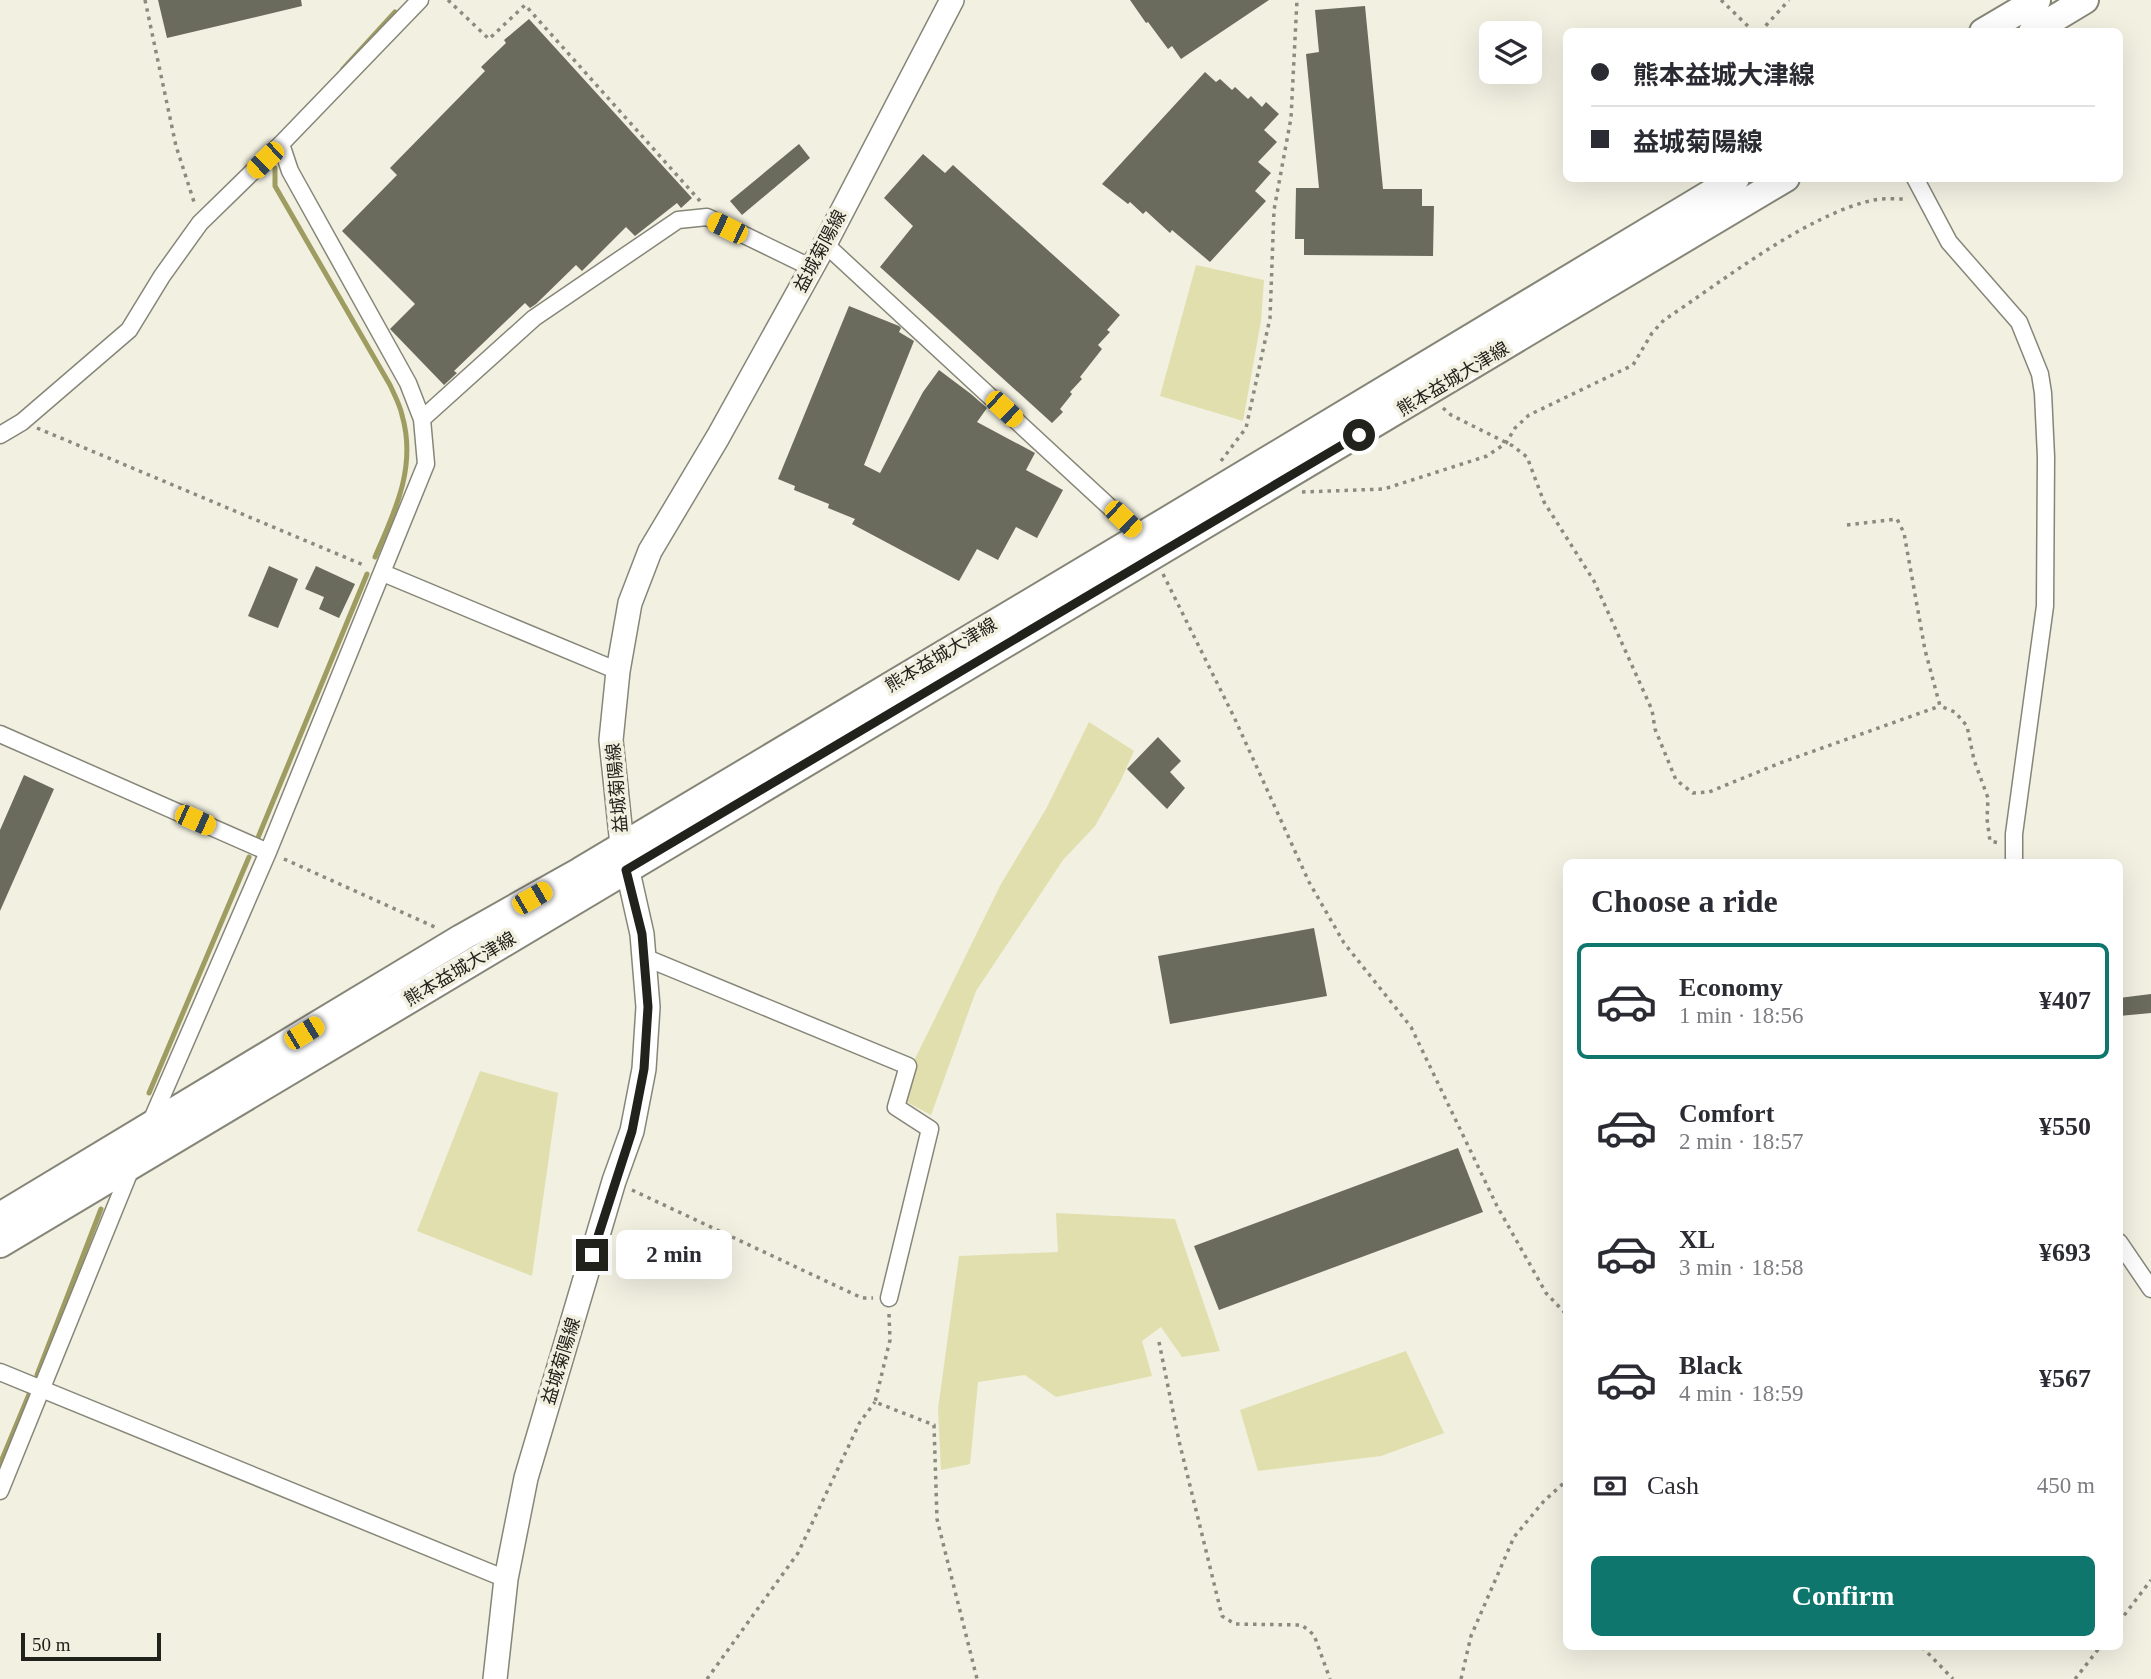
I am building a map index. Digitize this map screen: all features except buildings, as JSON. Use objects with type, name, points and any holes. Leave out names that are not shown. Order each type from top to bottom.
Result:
[{"type":"main road","name":"益城菊陽線","points":[[495,1679],[506,1579],[526,1478],[614,1181],[632,1131],[644,1069],[648,1007],[642,934],[624,858],[611,740],[618,671],[630,603],[650,551],[718,437],[825,244],[952,0]]},
{"type":"main road","points":[[1990,28],[2037,0]]},
{"type":"main road","points":[[2039,28],[2085,0]]},
{"type":"main road","name":"熊本益城大津線","points":[[0,1244],[133,1165],[624,858],[1148,546],[1730,182]]},
{"type":"main road","name":"熊本益城大津線","points":[[1148,546],[1426,394],[1779,182]]},
{"type":"main road","name":"熊本益城大津線","points":[[0,1216],[461,939],[624,858]]},
{"type":"street","points":[[0,435],[22,422],[129,330],[162,276],[200,223],[281,144],[420,0]]},
{"type":"street","points":[[0,1491],[148,1127],[268,852],[426,464],[422,419],[408,383],[290,171],[281,144]]},
{"type":"street","points":[[1917,182],[1949,242],[2019,322],[2040,374],[2043,393],[2046,457],[2045,607],[2014,834],[2014,855]]},
{"type":"street","points":[[422,419],[534,318],[678,220],[706,217],[811,268]]},
{"type":"street","points":[[825,244],[1148,546]]},
{"type":"street","points":[[383,573],[618,671]]},
{"type":"street","points":[[0,734],[268,852]]},
{"type":"street","points":[[644,957],[908,1066],[896,1107],[930,1129],[888,1298]]},
{"type":"street","points":[[2123,1248],[2151,1289]]},
{"type":"street","points":[[0,1372],[506,1579]]},
{"type":"path","points":[[145,0],[176,146],[200,223]]},
{"type":"path","points":[[448,0],[489,39],[525,5],[701,203],[706,217]]},
{"type":"path","points":[[1216,466],[1246,428],[1270,318],[1274,210],[1291,118],[1297,0]]},
{"type":"path","points":[[1721,0],[1750,28]]},
{"type":"path","points":[[1764,28],[1790,0]]},
{"type":"path","points":[[1295,493],[1384,489],[1487,456],[1506,443],[1515,428],[1529,415],[1633,365],[1664,320],[1825,217],[1875,200],[1926,199]]},
{"type":"path","points":[[1426,394],[1451,415],[1527,457],[1544,502],[1594,581],[1652,710],[1655,729],[1675,780],[1693,793],[1709,792],[1780,763],[1940,706],[1955,712],[1967,726],[1974,760],[1988,798],[1990,841],[2014,855]]},
{"type":"path","points":[[22,422],[383,573]]},
{"type":"path","points":[[1847,525],[1898,519],[1904,533],[1925,650],[1940,706]]},
{"type":"path","points":[[1148,546],[1234,717],[1309,882],[1344,943],[1411,1027],[1497,1206],[1546,1293],[1563,1311]]},
{"type":"path","points":[[268,852],[461,939]]},
{"type":"path","points":[[614,1181],[862,1298],[888,1298],[890,1340],[875,1402],[860,1422],[797,1553],[707,1679]]},
{"type":"path","points":[[1159,1342],[1179,1441],[1222,1616],[1235,1624],[1302,1625],[1314,1635],[1330,1679]]},
{"type":"path","points":[[875,1402],[934,1425],[937,1519],[977,1679]]},
{"type":"path","points":[[1461,1679],[1471,1636],[1514,1537],[1544,1501],[1563,1484]]},
{"type":"path","points":[[2123,1617],[2151,1580]]},
{"type":"path","points":[[1926,1650],[1953,1679]]},
{"type":"path","points":[[2075,1679],[2098,1650]]},
{"type":"shaded area","points":[[1196,265],[1264,280],[1261,321],[1243,421],[1160,396]]},
{"type":"shaded area","points":[[1089,722],[1134,751],[1095,826],[1063,860],[976,991],[931,1115],[903,1100],[914,1061],[1001,884],[1046,809]]},
{"type":"shaded area","points":[[480,1071],[558,1093],[532,1276],[417,1231]]},
{"type":"shaded area","points":[[1056,1213],[1175,1219],[1220,1351],[1182,1357],[1161,1327],[1142,1341],[1152,1376],[1056,1397],[1025,1375],[978,1382],[970,1464],[941,1470],[938,1409],[959,1256],[1058,1252]]},
{"type":"shaded area","points":[[1406,1351],[1444,1433],[1381,1456],[1258,1471],[1240,1410]]},
{"type":"waterway","points":[[343,69],[395,12]]},
{"type":"waterway","points":[[275,168],[275,186],[390,385],[401,411],[407,453],[402,488],[375,557]]},
{"type":"waterway","points":[[257,840],[367,574]]},
{"type":"waterway","points":[[149,1093],[249,857]]},
{"type":"waterway","points":[[37,1375],[101,1209]]},
{"type":"waterway","points":[[0,1464],[30,1392]]},
{"type":"route","points":[[592,1255],[632,1131],[644,1069],[648,1007],[642,934],[626,870],[1359,435]]}]
